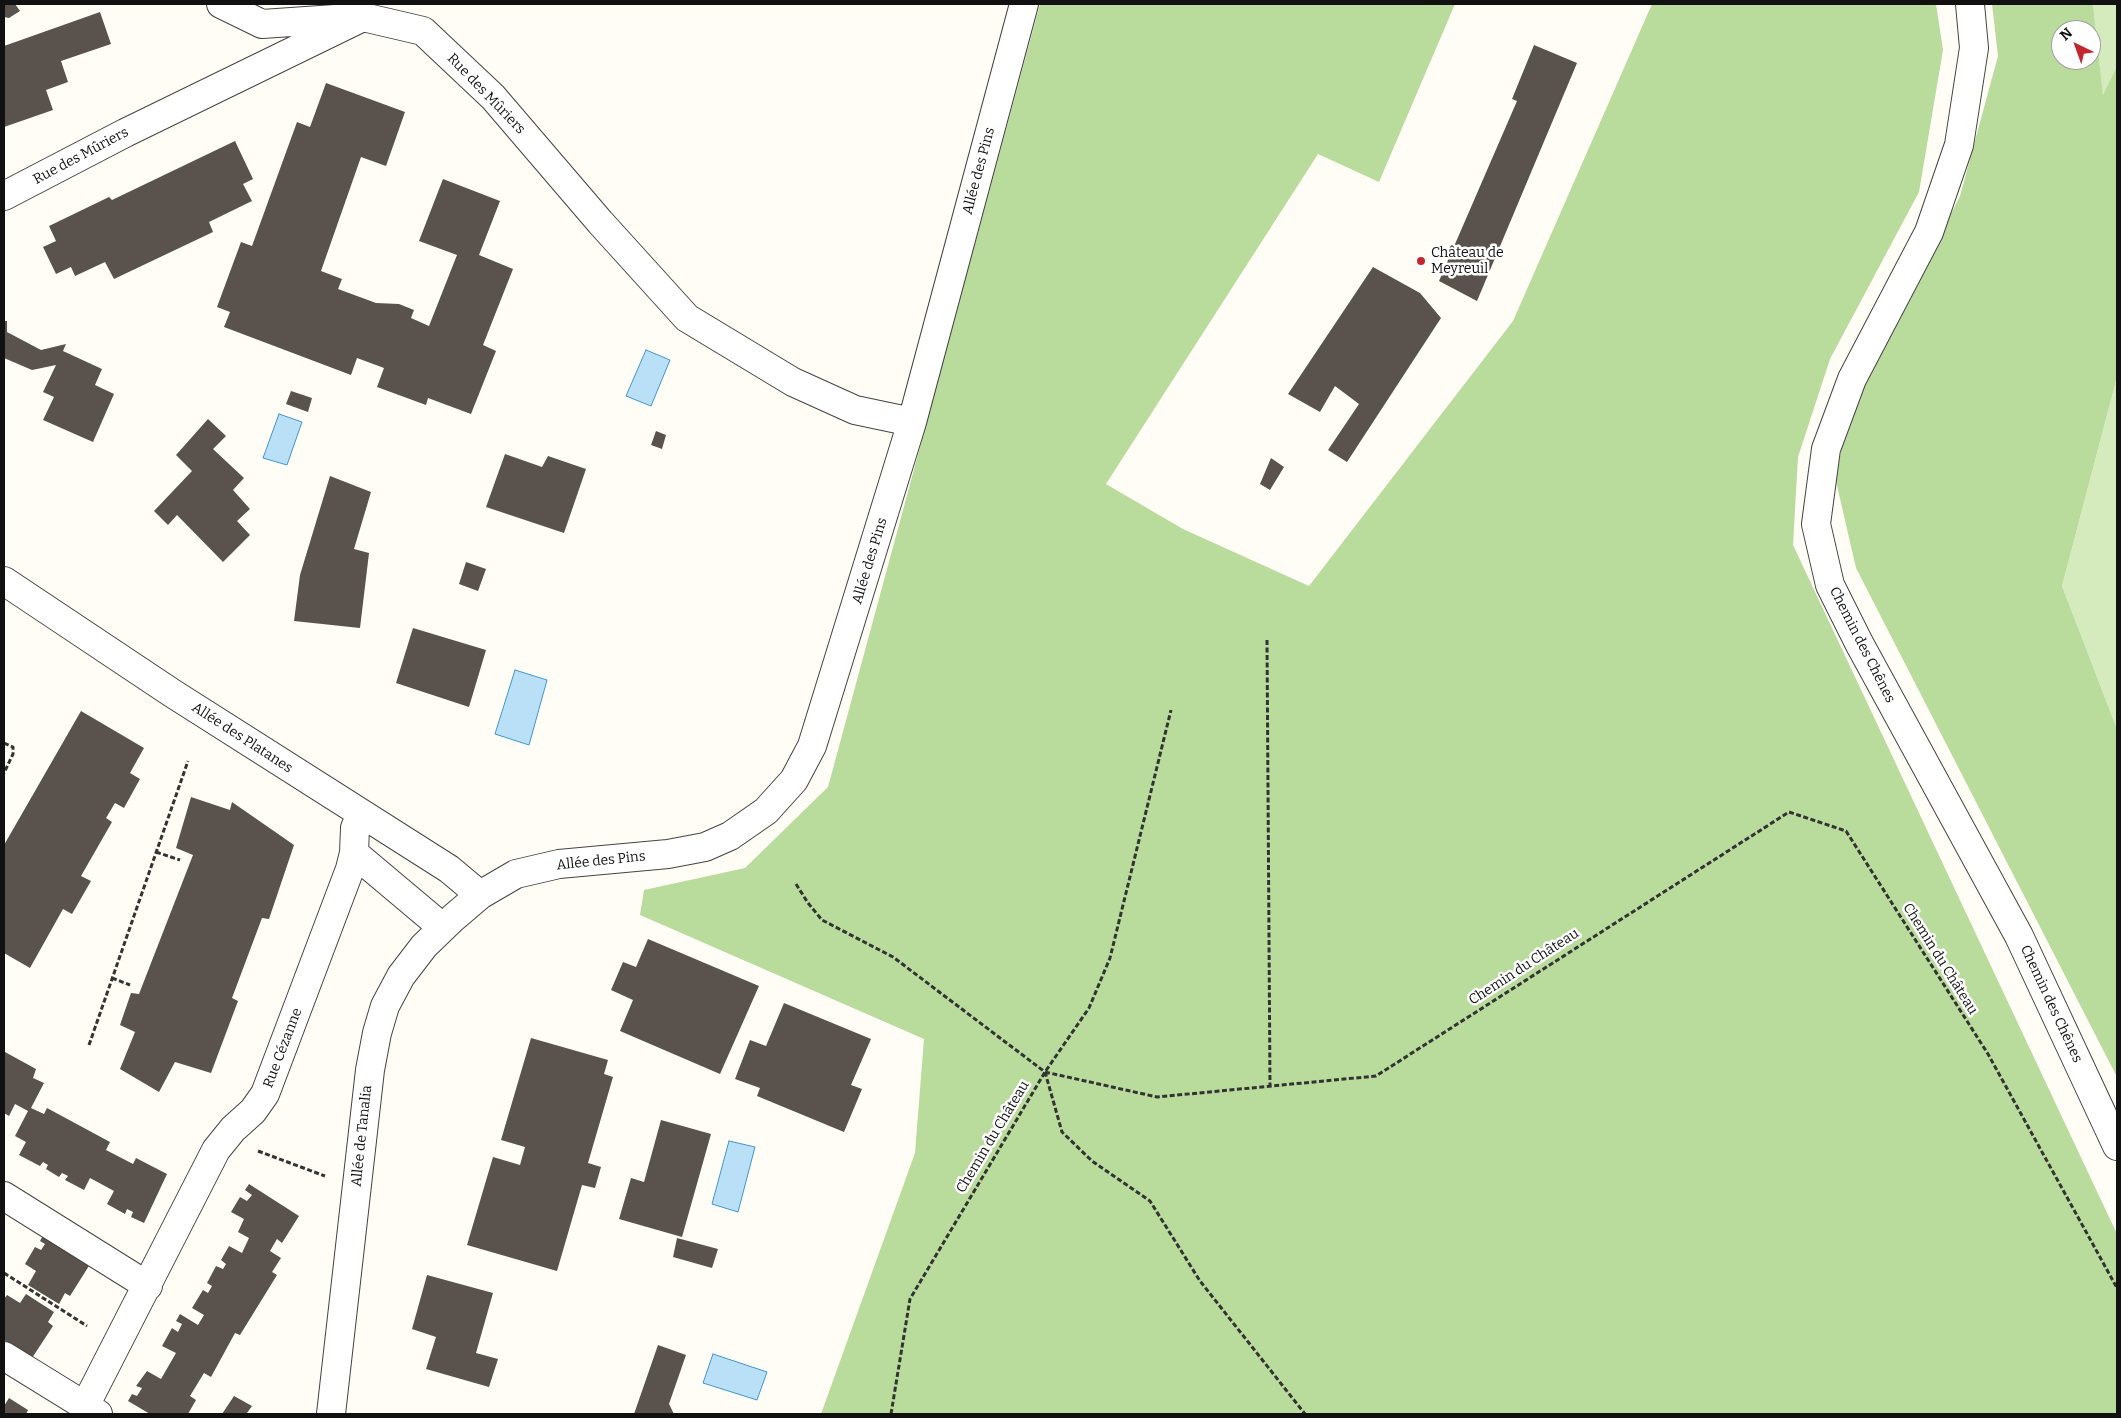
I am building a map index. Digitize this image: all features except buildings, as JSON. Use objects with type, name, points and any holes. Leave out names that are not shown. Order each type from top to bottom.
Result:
[{"type":"street","points":[[221,4],[262,24],[363,17]]},
{"type":"street","name":"Allée des Pins","points":[[480,895],[516,874],[559,864],[668,854],[705,847],[730,836],[766,810],[794,780],[812,746],[830,693],[912,422],[1024,4]]},
{"type":"street","name":"Chemin des Chênes","points":[[1970,4],[1974,48],[1959,145],[1929,232],[1852,379],[1826,449],[1816,524],[1830,586],[1859,643],[2019,936],[2117,1146]]},
{"type":"street","name":"Rue des Mûriers","points":[[4,196],[125,132],[363,17],[424,32],[493,97],[600,222],[687,318],[792,382],[855,410],[912,422]]},
{"type":"street","name":"Allée des Platanes","points":[[4,581],[172,693],[448,869],[480,895]]},
{"type":"street","name":"Rue Cézanne","points":[[4,1356],[91,1410],[116,1345],[148,1286],[216,1150],[224,1139],[253,1111],[265,1094],[350,869],[354,853],[355,828],[361,814]]},
{"type":"street","points":[[354,853],[442,927]]},
{"type":"street","name":"Allée de Tanalia","points":[[331,1414],[370,1070],[377,1032],[385,1006],[401,976],[442,927],[480,895]]},
{"type":"street","points":[[4,1196],[148,1286]]},
{"type":"path","points":[[1267,640],[1270,1086]]},
{"type":"path","points":[[1045,1072],[1089,1008],[1110,958],[1171,710]]},
{"type":"path","points":[[4,742],[12,747],[13,754],[4,773]]},
{"type":"path","points":[[89,1045],[188,760]]},
{"type":"path","name":"Chemin du Château","points":[[891,1414],[910,1299],[1045,1072],[1157,1097],[1376,1076],[1789,812],[1846,831],[1988,1054],[2117,1288]]},
{"type":"path","points":[[156,852],[180,860]]},
{"type":"path","points":[[796,884],[822,920],[893,957],[1045,1072],[1062,1132],[1092,1161],[1150,1201],[1200,1281],[1305,1414]]},
{"type":"path","points":[[112,978],[130,985]]},
{"type":"path","points":[[224,1139],[329,1177]]},
{"type":"path","points":[[4,1273],[116,1345]]},
{"type":"green space","points":[[1040,4],[1455,4],[1379,182],[1318,154],[1106,484],[1183,529],[1309,586],[1513,321],[1652,4],[1936,4],[1943,50],[1919,192],[1830,359],[1798,457],[1793,545],[2117,1234],[2117,1414],[821,1414],[915,1153],[924,1039],[640,915],[644,890],[745,868],[828,787]]},
{"type":"green space","points":[[1992,4],[2093,4],[2095,20],[2051,20],[2051,70],[2100,70],[2103,95],[2117,66],[2117,377],[2062,586],[2117,729],[2117,1077],[1856,568],[1835,477],[1851,410],[1960,196],[1998,56]]},
{"type":"green space","points":[[2093,4],[2117,4],[2117,66],[2103,96],[2100,70],[2101,20],[2095,20]]},
{"type":"green space","points":[[2117,377],[2117,729],[2062,586]]},
{"type":"water","points":[[646,350],[670,360],[651,406],[626,396]]},
{"type":"water","points":[[279,414],[302,422],[287,465],[263,458]]},
{"type":"water","points":[[515,670],[547,680],[529,745],[495,734]]},
{"type":"water","points":[[729,1141],[755,1147],[738,1212],[712,1204]]},
{"type":"water","points":[[713,1354],[767,1372],[757,1400],[703,1383]]},
{"type":"place","name":"Château de Meyreuil","points":[[1421,261]]}]
